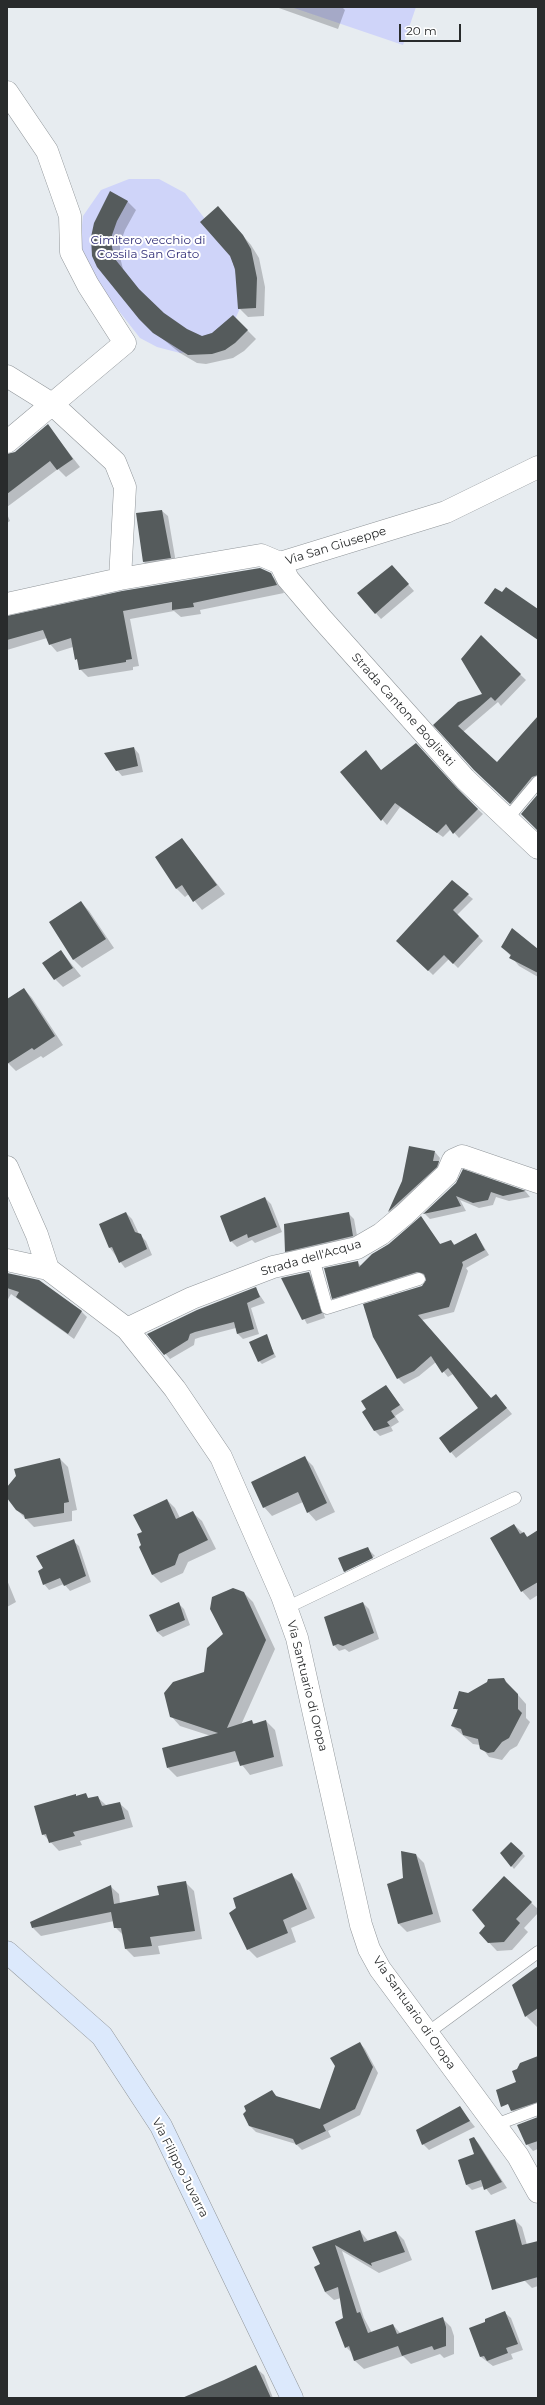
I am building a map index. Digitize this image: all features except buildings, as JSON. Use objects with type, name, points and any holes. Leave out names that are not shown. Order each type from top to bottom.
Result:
[{"type":"main road","name":"Via Filippo Juvarra","points":[[7,1952],[102,2036],[162,2126],[292,2398]]},
{"type":"street","points":[[7,92],[47,152],[70,216],[71,252],[88,285],[125,343],[7,442]]},
{"type":"street","points":[[7,376],[52,404],[115,462],[125,487],[120,579]]},
{"type":"street","name":"Via San Giuseppe","points":[[7,604],[120,579],[261,555],[280,563],[446,512],[538,467]]},
{"type":"street","name":"Strada Cantone Boglietti","points":[[280,563],[288,579],[465,779],[538,848]]},
{"type":"street","name":"Strada dell'Acqua","points":[[127,1329],[192,1298],[273,1267],[357,1248],[381,1234],[447,1174],[452,1160],[462,1156],[538,1182]]},
{"type":"street","points":[[7,1167],[37,1235],[48,1269]]},
{"type":"street","points":[[7,1260],[48,1269]]},
{"type":"street","name":"Via Santuario di Oropa","points":[[48,1269],[127,1329],[175,1389],[221,1457],[286,1608],[307,1678],[361,1925],[370,1949],[380,1969],[426,2034],[518,2156],[538,2192]]},
{"type":"lane","points":[[507,819],[538,782]]},
{"type":"lane","points":[[313,1258],[327,1308],[419,1279]]},
{"type":"lane","points":[[286,1608],[515,1498]]},
{"type":"lane","points":[[426,2034],[538,1952]]},
{"type":"lane","points":[[494,2126],[538,2109]]},
{"type":"green space","points":[[291,7],[416,7],[403,45]]},
{"type":"green space","name":"Cimitero vecchio di Cossila San Grato","points":[[129,179],[159,179],[185,193],[232,254],[244,276],[242,304],[232,326],[202,350],[180,353],[157,347],[140,338],[86,269],[80,244],[83,216],[101,190]]}]
